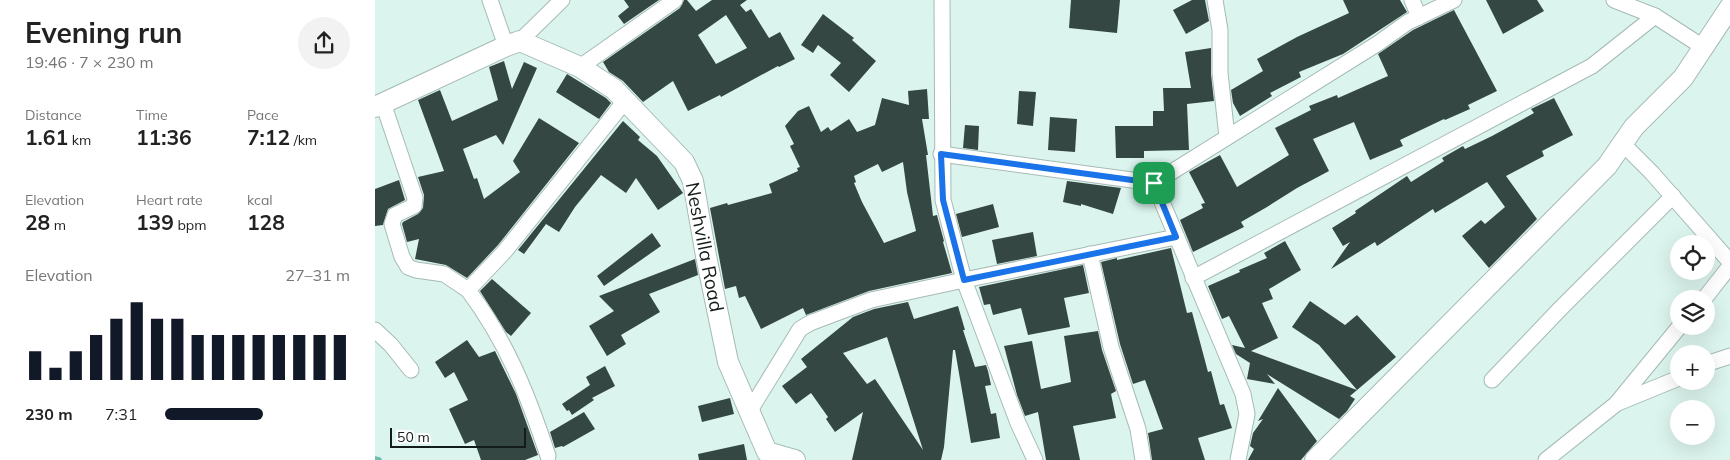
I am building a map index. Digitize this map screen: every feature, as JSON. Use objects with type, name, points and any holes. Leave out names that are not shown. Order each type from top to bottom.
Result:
[{"type":"street","points":[[490,0],[513,43]]},
{"type":"street","points":[[548,456],[533,412],[511,358],[484,311],[468,290],[444,274],[408,267],[403,257],[392,224],[395,215],[414,206],[415,198],[379,105],[513,43],[562,0]]},
{"type":"street","points":[[580,67],[675,0]]},
{"type":"street","points":[[942,0],[941,154],[943,200],[964,280],[1017,422],[1035,460]]},
{"type":"street","points":[[1215,0],[1220,30],[1220,73],[1227,137]]},
{"type":"street","points":[[1412,0],[1419,17]]},
{"type":"street","points":[[941,154],[1154,183],[1419,17],[1454,0]]},
{"type":"street","points":[[1614,0],[1655,16],[1703,47]]},
{"type":"street","points":[[1315,460],[1607,166],[1634,127],[1683,78],[1730,7]]},
{"type":"street","points":[[1193,278],[1592,66],[1655,16]]},
{"type":"street","name":"Neshvilla Road","points":[[513,43],[580,67],[614,89],[684,162],[690,171],[693,181],[728,362],[768,456],[795,460]]},
{"type":"street","points":[[468,290],[505,251],[625,101]]},
{"type":"street","points":[[1623,144],[1652,172],[1730,264],[1711,290]]},
{"type":"street","points":[[1154,183],[1243,394],[1247,414],[1238,460]]},
{"type":"street","points":[[1492,380],[1673,196]]},
{"type":"street","points":[[749,412],[800,330],[809,324],[871,300],[1176,237]]},
{"type":"street","points":[[1090,254],[1111,347],[1138,429],[1143,460]]},
{"type":"street","points":[[375,330],[391,345],[411,370]]},
{"type":"street","points":[[1546,460],[1616,404],[1674,335]]},
{"type":"street","points":[[1715,361],[1730,356]]},
{"type":"street","points":[[1616,404],[1670,382]]},
{"type":"building","points":[[624,0],[659,0],[624,24],[618,16],[629,7]]},
{"type":"building","points":[[684,0],[687,0],[696,11],[712,0],[747,0],[740,5],[746,12],[751,9],[769,38],[780,32],[795,59],[778,66],[721,97],[720,95],[688,111],[673,81],[643,102],[623,81],[609,72],[603,62],[680,8]],"holes":[[[726,15],[747,48],[716,64],[698,35]]]},
{"type":"building","points":[[1071,0],[1120,0],[1117,33],[1069,28]]},
{"type":"building","points":[[1192,0],[1205,0],[1209,21],[1186,34],[1173,10]]},
{"type":"building","points":[[1343,0],[1400,0],[1407,12],[1343,54],[1299,72],[1301,77],[1270,93],[1272,96],[1240,116],[1233,103],[1231,90],[1263,71],[1257,59],[1297,37],[1349,13]]},
{"type":"building","points":[[1486,0],[1537,0],[1544,11],[1503,34]]},
{"type":"building","points":[[1454,10],[1497,91],[1468,105],[1470,109],[1400,140],[1403,146],[1370,160],[1354,122],[1313,139],[1329,171],[1241,222],[1244,227],[1193,252],[1180,220],[1203,208],[1201,204],[1205,203],[1189,172],[1220,155],[1237,187],[1289,155],[1275,128],[1311,110],[1309,106],[1337,95],[1338,98],[1388,76],[1378,54],[1413,30]]},
{"type":"building","points":[[823,14],[854,38],[852,40],[876,61],[849,92],[830,75],[841,63],[818,45],[813,53],[801,45]]},
{"type":"building","points":[[1211,48],[1214,101],[1187,104],[1189,150],[1144,151],[1144,158],[1116,158],[1115,126],[1153,126],[1153,111],[1164,111],[1163,88],[1191,88],[1185,52]]},
{"type":"building","points":[[504,61],[512,89],[524,62],[537,68],[503,145],[496,135],[463,149],[474,179],[477,178],[484,199],[520,172],[513,161],[539,118],[579,143],[498,245],[467,278],[446,265],[415,259],[419,239],[407,242],[402,224],[418,214],[423,208],[424,195],[418,177],[444,171],[418,100],[440,90],[452,121],[498,100],[489,67]]},
{"type":"building","points":[[567,74],[611,103],[599,119],[556,92]]},
{"type":"building","points":[[927,89],[929,119],[922,119],[928,155],[926,155],[933,216],[937,215],[952,273],[869,291],[806,315],[803,308],[761,329],[745,296],[739,298],[736,286],[725,289],[710,208],[772,193],[769,184],[798,171],[797,168],[800,167],[790,146],[794,144],[785,126],[798,111],[809,106],[821,132],[828,127],[831,131],[849,119],[857,132],[875,125],[882,98],[909,105],[908,91]],"holes":[[[903,162],[907,192],[916,231],[884,243],[862,202],[854,183],[856,182],[854,176],[878,164],[882,172]]]},
{"type":"building","points":[[1019,91],[1036,92],[1033,126],[1017,124]]},
{"type":"building","points":[[1554,98],[1573,135],[1542,151],[1544,156],[1506,176],[1537,219],[1489,268],[1462,236],[1481,220],[1485,224],[1505,207],[1487,182],[1435,213],[1433,209],[1377,246],[1375,242],[1331,269],[1350,242],[1343,246],[1332,228],[1407,176],[1411,182],[1444,161],[1442,158],[1463,146],[1465,149],[1492,136],[1534,113],[1531,109]]},
{"type":"building","points":[[1050,117],[1077,119],[1075,152],[1048,150]]},
{"type":"building","points":[[623,121],[640,137],[638,140],[657,156],[683,193],[658,210],[636,178],[626,193],[601,175],[575,207],[559,232],[546,224],[524,254],[518,250]]},
{"type":"building","points":[[965,125],[979,126],[978,150],[963,148]]},
{"type":"building","points":[[399,180],[405,200],[388,209],[383,225],[375,226],[375,189]]},
{"type":"building","points":[[1067,181],[1121,188],[1113,214],[1081,204],[1081,206],[1063,202]]},
{"type":"building","points":[[993,204],[999,227],[962,237],[956,214]]},
{"type":"building","points":[[1033,232],[1037,256],[997,264],[992,240]]},
{"type":"building","points":[[652,233],[661,246],[604,286],[597,276]]},
{"type":"building","points":[[1285,241],[1301,270],[1269,289],[1273,299],[1262,303],[1278,338],[1251,351],[1357,390],[1319,345],[1292,327],[1310,301],[1345,325],[1357,315],[1396,357],[1350,396],[1355,399],[1339,419],[1267,374],[1275,384],[1247,379],[1250,363],[1236,354],[1232,345],[1245,348],[1229,316],[1222,319],[1208,286],[1267,258],[1264,253]]},
{"type":"building","points":[[1171,248],[1187,313],[1192,312],[1208,372],[1211,371],[1220,405],[1224,404],[1232,428],[1198,438],[1205,460],[1152,460],[1148,433],[1163,429],[1145,380],[1133,384],[1120,344],[1101,262]]},
{"type":"building","points":[[695,259],[698,275],[649,294],[660,312],[621,335],[626,344],[607,356],[589,326],[614,311],[599,296]]},
{"type":"building","points":[[1083,265],[1089,293],[1064,298],[1070,327],[1028,335],[1021,308],[993,315],[990,304],[984,305],[979,287]]},
{"type":"building","points":[[492,279],[531,313],[511,336],[506,332],[480,291]]},
{"type":"building","points":[[908,302],[914,319],[958,306],[965,330],[963,330],[975,367],[986,365],[988,371],[991,385],[985,386],[991,414],[996,413],[1000,438],[971,443],[955,350],[953,350],[944,447],[941,460],[852,460],[863,412],[835,432],[826,419],[828,417],[811,393],[796,404],[782,386],[807,367],[801,359],[853,317],[874,309]],"holes":[[[887,337],[923,450],[875,379],[867,384],[843,353]]]},
{"type":"building","points":[[1098,331],[1102,350],[1116,391],[1111,394],[1116,418],[1073,426],[1080,460],[1046,460],[1038,412],[1025,416],[1017,395],[1004,346],[1032,341],[1041,389],[1071,382],[1064,336]]},
{"type":"building","points":[[467,340],[479,357],[495,351],[516,394],[538,455],[525,460],[481,460],[474,440],[465,444],[449,409],[468,400],[454,372],[445,378],[435,362]]},
{"type":"building","points":[[605,366],[615,386],[592,398],[594,400],[572,415],[562,404],[590,385],[586,377]]},
{"type":"building","points":[[1278,388],[1317,441],[1301,460],[1248,460],[1254,449],[1250,446],[1253,433],[1263,419],[1258,421]]},
{"type":"building","points":[[730,398],[734,414],[702,422],[698,406]]},
{"type":"building","points":[[584,412],[595,429],[563,447],[555,448],[550,432]]},
{"type":"building","points":[[744,444],[747,460],[699,460],[698,454]]},
{"type":"waterway","points":[[375,459],[379,460]]},
{"type":"route","points":[[941,154],[1154,183],[1176,237],[964,280],[943,200],[941,154]]}]
